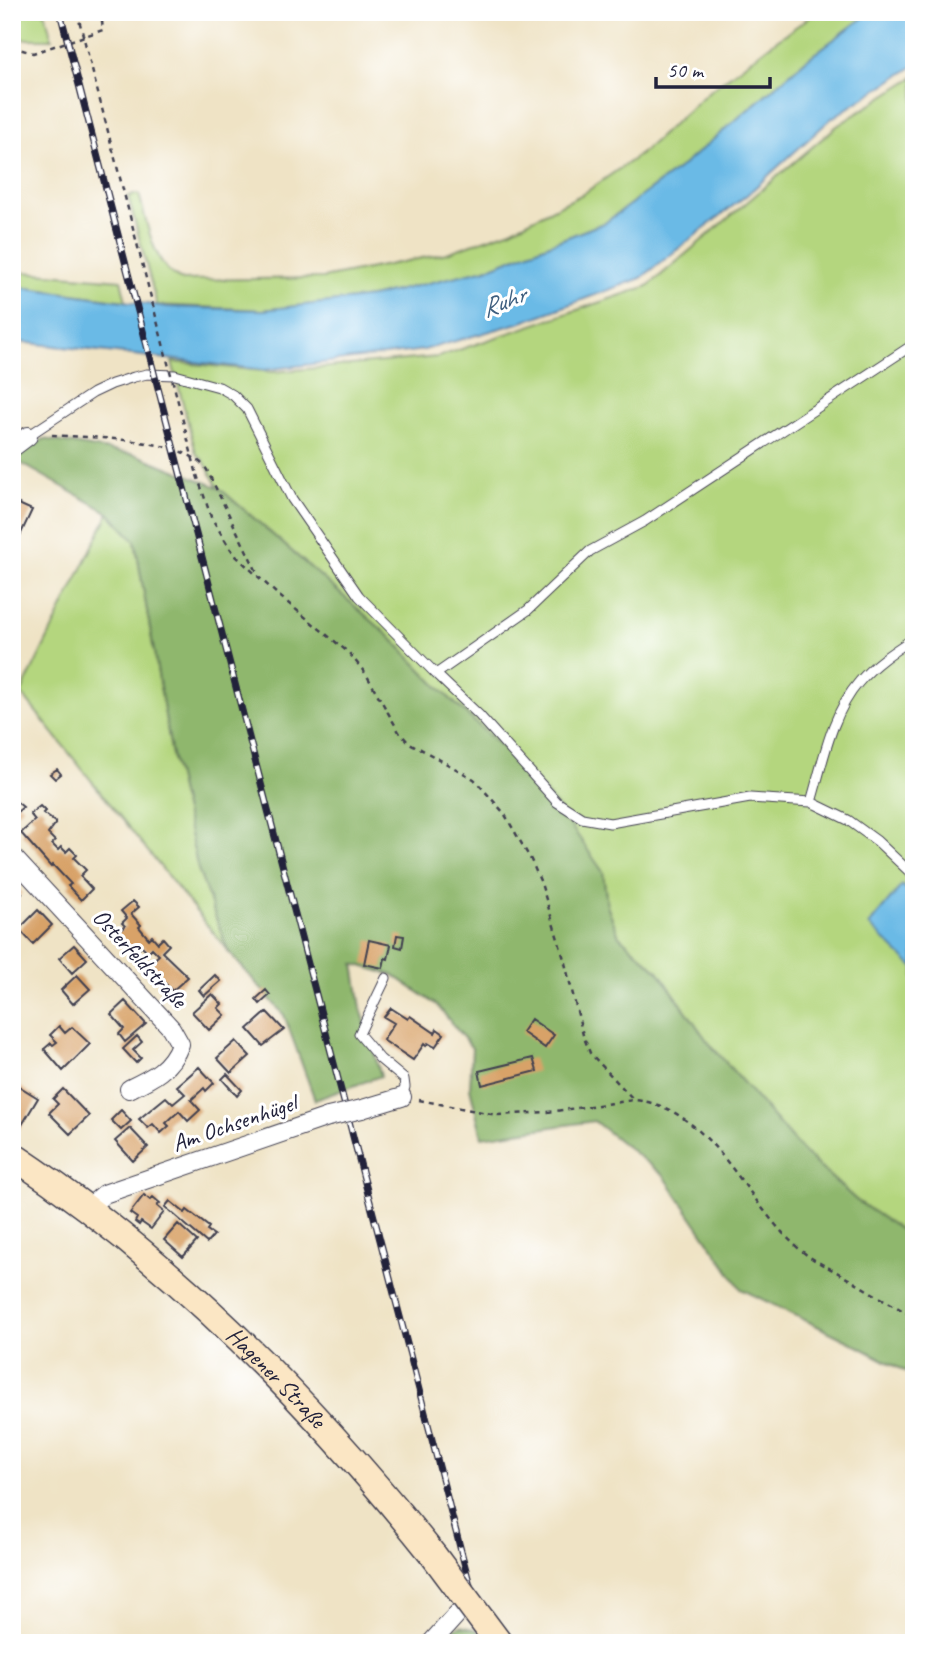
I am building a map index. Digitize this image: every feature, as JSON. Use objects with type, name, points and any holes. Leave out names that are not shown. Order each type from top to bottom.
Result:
[{"type":"main road","name":"Hagener Straße","points":[[12,1155],[88,1208],[192,1294],[316,1417],[377,1485],[499,1643]]},
{"type":"street","points":[[12,448],[27,436]]},
{"type":"street","name":"Osterfeldstraße","points":[[12,856],[171,1028],[180,1044],[175,1057],[159,1075],[129,1089]]},
{"type":"street","name":"Am Ochsenhügel","points":[[88,1208],[104,1194],[328,1117],[402,1097]]},
{"type":"street","points":[[431,1643],[468,1602]]},
{"type":"lane","points":[[436,674],[528,610],[590,551],[645,521],[914,344]]},
{"type":"lane","points":[[27,436],[93,393],[134,377],[147,374],[175,375],[219,387],[233,395],[247,409],[292,499],[359,596],[479,715],[557,802],[582,818],[610,823],[750,798],[811,802],[849,820],[877,841],[914,876]]},
{"type":"lane","points":[[811,802],[838,716],[848,695],[880,661],[914,638]]},
{"type":"lane","points":[[386,978],[359,1034],[380,1059],[404,1079],[402,1097]]},
{"type":"path","points":[[77,12],[197,475],[211,517],[228,545],[277,594],[349,653],[366,674],[399,732],[408,742],[474,779],[504,813],[541,883],[590,1053],[634,1100]]},
{"type":"path","points":[[12,47],[33,52],[103,30],[102,12]]},
{"type":"path","points":[[27,436],[122,440],[164,446],[191,455],[202,463],[206,470],[259,575]]},
{"type":"path","points":[[402,1097],[497,1115],[548,1112],[634,1100],[659,1103],[677,1112],[728,1160],[769,1219],[805,1254],[914,1317]]},
{"type":"green space","points":[[12,12],[45,12],[52,39],[12,39]]},
{"type":"green space","points":[[817,12],[871,12],[806,60],[682,166],[606,222],[486,269],[371,297],[263,310],[157,305],[128,196],[139,194],[148,230],[158,255],[172,274],[182,280],[323,278],[447,253],[511,230],[583,194],[642,153],[707,93]]},
{"type":"green space","points":[[914,77],[914,1239],[856,1200],[804,1153],[708,1042],[658,971],[619,936],[607,906],[603,872],[526,770],[444,693],[389,636],[218,487],[204,461],[196,453],[172,362],[273,372],[438,357],[648,286],[837,126]]},
{"type":"green space","points":[[12,271],[121,280],[126,301],[12,286]]},
{"type":"green space","points":[[44,439],[137,455],[218,487],[389,636],[444,693],[526,770],[560,810],[603,872],[607,906],[619,936],[658,971],[708,1042],[804,1153],[856,1200],[914,1239],[914,1376],[741,1289],[664,1176],[594,1121],[482,1137],[470,1088],[472,1048],[437,1005],[393,975],[354,964],[361,1008],[381,1076],[315,1100],[284,1015],[228,951],[198,869],[171,750],[135,541],[109,513],[12,458]]},
{"type":"green space","points":[[109,513],[135,541],[171,750],[198,869],[228,951],[21,693]]},
{"type":"green space","points":[[460,1626],[477,1630],[485,1643],[438,1643],[447,1632]]},
{"type":"water","name":"Ruhr","points":[[871,12],[914,12],[914,66],[832,118],[748,194],[641,278],[522,322],[424,350],[264,370],[12,341],[12,286],[168,307],[263,310],[371,297],[486,269],[606,222],[682,166],[806,60]]},
{"type":"water","points":[[902,885],[914,896],[914,968],[869,925]]},
{"type":"building","points":[[12,501],[32,510],[18,540],[12,537]]},
{"type":"building","points":[[57,769],[61,774],[55,779],[50,774]]},
{"type":"building","points":[[12,798],[23,807],[12,816]]},
{"type":"building","points":[[40,806],[45,811],[43,813],[56,823],[48,834],[55,841],[52,844],[58,850],[61,847],[66,852],[70,848],[77,855],[74,858],[86,870],[80,876],[92,889],[81,900],[68,886],[71,884],[53,865],[51,867],[21,833],[35,820],[30,814]]},
{"type":"building","points":[[12,883],[22,893],[12,902]]},
{"type":"building","points":[[133,901],[139,907],[131,914],[141,925],[139,927],[149,939],[152,936],[158,943],[163,938],[169,945],[162,952],[188,977],[172,991],[152,969],[147,974],[143,970],[159,955],[152,948],[148,952],[142,946],[135,952],[117,933],[125,926],[122,923],[127,918],[121,911]]},
{"type":"building","points":[[38,910],[52,925],[33,944],[19,929]]},
{"type":"building","points":[[397,935],[404,936],[402,948],[395,946]]},
{"type":"building","points":[[369,940],[391,945],[383,968],[364,964]]},
{"type":"building","points":[[74,945],[87,959],[72,973],[59,958]]},
{"type":"building","points":[[77,975],[90,989],[73,1004],[61,990]]},
{"type":"building","points":[[215,975],[221,981],[204,996],[199,990]]},
{"type":"building","points":[[266,990],[270,995],[260,1004],[256,999]]},
{"type":"building","points":[[212,994],[222,1004],[218,1008],[225,1015],[209,1030],[192,1012]]},
{"type":"building","points":[[125,1001],[146,1024],[125,1042],[119,1034],[124,1029],[111,1014]]},
{"type":"building","points":[[391,1008],[408,1019],[410,1016],[435,1033],[437,1029],[444,1034],[435,1047],[424,1044],[413,1060],[383,1040],[394,1023],[384,1017]]},
{"type":"building","points":[[267,1012],[284,1030],[263,1046],[248,1029]]},
{"type":"building","points":[[531,1019],[554,1035],[545,1048],[522,1032]]},
{"type":"building","points":[[59,1026],[65,1033],[72,1027],[90,1044],[63,1071],[44,1049],[57,1042],[50,1035]]},
{"type":"building","points":[[137,1036],[142,1042],[133,1050],[141,1058],[136,1063],[123,1049]]},
{"type":"building","points":[[236,1041],[250,1056],[231,1073],[217,1058]]},
{"type":"building","points":[[533,1058],[537,1071],[482,1085],[479,1071]]},
{"type":"building","points":[[199,1067],[214,1083],[191,1100],[200,1110],[188,1121],[179,1111],[166,1123],[169,1126],[161,1133],[153,1124],[148,1128],[139,1119],[166,1097],[173,1104],[185,1094],[177,1086]]},
{"type":"building","points":[[227,1074],[242,1090],[237,1096],[222,1079]]},
{"type":"building","points":[[12,1078],[14,1083],[38,1098],[19,1130],[12,1126]]},
{"type":"building","points":[[63,1089],[89,1116],[70,1134],[49,1113],[58,1104],[53,1099]]},
{"type":"building","points":[[121,1110],[131,1121],[121,1130],[111,1120]]},
{"type":"building","points":[[130,1128],[148,1147],[133,1161],[115,1141]]},
{"type":"building","points":[[144,1195],[150,1200],[153,1197],[164,1212],[151,1229],[141,1222],[139,1225],[135,1222],[137,1218],[130,1213]]},
{"type":"building","points":[[170,1201],[209,1227],[207,1230],[214,1235],[207,1243],[165,1207]]},
{"type":"building","points":[[178,1224],[197,1241],[183,1257],[164,1240]]},
{"type":"railway","points":[[60,12],[485,1643]]}]
